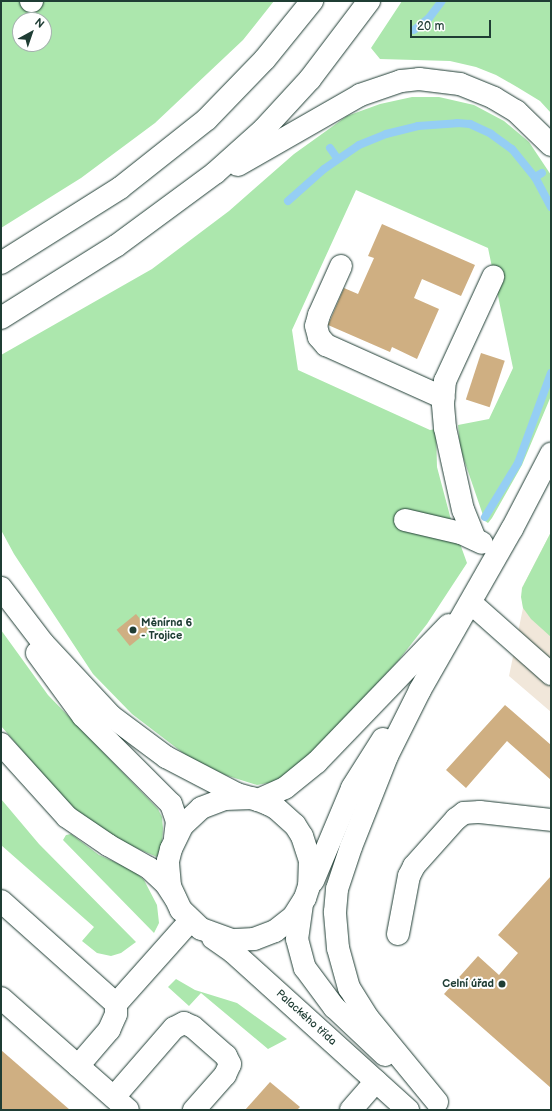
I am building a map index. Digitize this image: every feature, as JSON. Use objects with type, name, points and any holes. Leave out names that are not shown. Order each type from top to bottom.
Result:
[{"type":"main road","points":[[1,263],[120,188],[207,119],[265,60],[312,1]]},
{"type":"main road","points":[[1,318],[116,246],[187,195],[240,152],[288,104],[337,46],[369,1]]},
{"type":"main road","points":[[187,195],[343,104],[401,81],[439,80],[478,91],[516,111],[551,145]]},
{"type":"main road","points":[[341,266],[318,315],[316,326],[319,337],[326,345],[444,398]]},
{"type":"main road","points":[[475,539],[463,510],[448,443],[444,398],[445,382],[493,277]]},
{"type":"main road","points":[[525,504],[551,447]]},
{"type":"main road","points":[[440,1106],[357,1001],[341,963],[335,928],[337,889],[375,784],[420,690],[498,554],[551,454]]},
{"type":"main road","points":[[405,520],[475,539],[498,554]]},
{"type":"main road","points":[[1,588],[53,655],[111,716],[166,757],[224,788],[255,799],[286,815],[302,836],[310,860],[309,886],[303,901],[298,948],[305,968],[315,983],[358,1031],[440,1106]]},
{"type":"main road","points":[[1,588],[32,645],[64,694],[103,739],[171,804],[177,821],[175,837],[168,861],[168,874],[174,898]]},
{"type":"main road","points":[[471,602],[551,674]]},
{"type":"main road","points":[[175,837],[191,816],[202,808],[225,799],[255,799],[285,788],[317,762],[471,602]]},
{"type":"main road","points":[[1,744],[67,817],[108,845],[149,868],[166,884],[174,898],[196,925],[232,940],[254,939],[284,924],[303,901],[352,788],[381,742],[420,690]]},
{"type":"main road","points":[[398,934],[410,876],[414,866],[456,819],[464,813],[480,812],[551,820]]},
{"type":"main road","points":[[1,902],[116,1004]]},
{"type":"main road","points":[[78,1066],[109,1030],[115,1018],[116,1004],[196,925]]},
{"type":"main road","name":"Palackého třída","points":[[196,925],[233,952],[408,1110]]},
{"type":"main road","points":[[1,998],[121,1104],[174,1028],[184,1023],[193,1027],[226,1056],[230,1064],[225,1075],[194,1110]]},
{"type":"main road","points":[[351,1110],[376,1081]]},
{"type":"shaded area","points":[[551,532],[551,712],[509,676],[523,608],[522,588]]},
{"type":"green space","points":[[1,1],[274,1],[243,40],[155,123],[81,178],[1,228]]},
{"type":"green space","points":[[402,1],[551,1],[551,113],[540,101],[496,75],[476,67],[450,61],[380,59],[371,48]]},
{"type":"green space","points":[[412,97],[439,97],[474,105],[504,121],[529,142],[551,175],[551,396],[522,465],[488,523],[485,521],[460,448],[458,425],[489,419],[513,368],[488,248],[356,190],[292,330],[298,370],[430,430],[436,429],[437,467],[450,516],[467,563],[427,624],[398,661],[307,759],[278,781],[257,785],[225,775],[187,756],[132,714],[93,674],[14,554],[1,530],[1,355],[152,269],[229,211],[294,154],[347,116],[380,104]]},
{"type":"green space","points":[[551,532],[551,637],[531,619],[523,608],[521,597],[522,588]]},
{"type":"green space","points":[[1,630],[48,695],[158,809],[162,817],[163,828],[162,844],[157,857],[122,842],[84,817],[68,804],[1,726]]},
{"type":"green space","points":[[1,799],[39,844],[136,942],[121,953],[111,956],[97,953],[82,941],[94,927],[1,845]]},
{"type":"green space","points":[[71,834],[99,855],[133,870],[144,880],[157,905],[159,923],[154,933],[63,840],[66,835]]},
{"type":"green space","points":[[176,979],[195,990],[237,1003],[287,1039],[268,1049],[201,993],[189,1006],[168,987]]},
{"type":"building","points":[[382,224],[475,265],[461,296],[422,279],[414,298],[439,309],[417,359],[392,347],[390,352],[328,325],[344,288],[358,294],[374,258],[368,256]]},
{"type":"building","points":[[481,353],[505,361],[490,407],[466,400]]},
{"type":"building","name":"Měnírna 6 - Trojice","points":[[136,614],[149,630],[130,646],[117,630]]},
{"type":"building","points":[[505,705],[551,745],[551,780],[507,741],[466,788],[446,770]]},
{"type":"building","name":"Celní úřad","points":[[551,876],[551,1088],[444,994],[478,956],[499,975],[518,953],[498,935]]},
{"type":"building","points":[[1,1050],[70,1110],[1,1110]]},
{"type":"building","points":[[270,1082],[300,1107],[297,1110],[245,1110]]},
{"type":"waterway","points":[[414,30],[429,18],[442,1]]},
{"type":"waterway","points":[[288,201],[324,169],[359,145],[386,134],[418,126],[457,123],[470,124],[491,134],[512,149],[535,177],[542,173]]},
{"type":"waterway","points":[[330,148],[337,158]]},
{"type":"waterway","points":[[535,177],[551,207]]},
{"type":"waterway","points":[[485,517],[518,463],[551,373]]},
{"type":"place","name":"Měnírna 6 - Trojice","points":[[133,630]]},
{"type":"place","name":"Celní úřad","points":[[502,984]]}]
